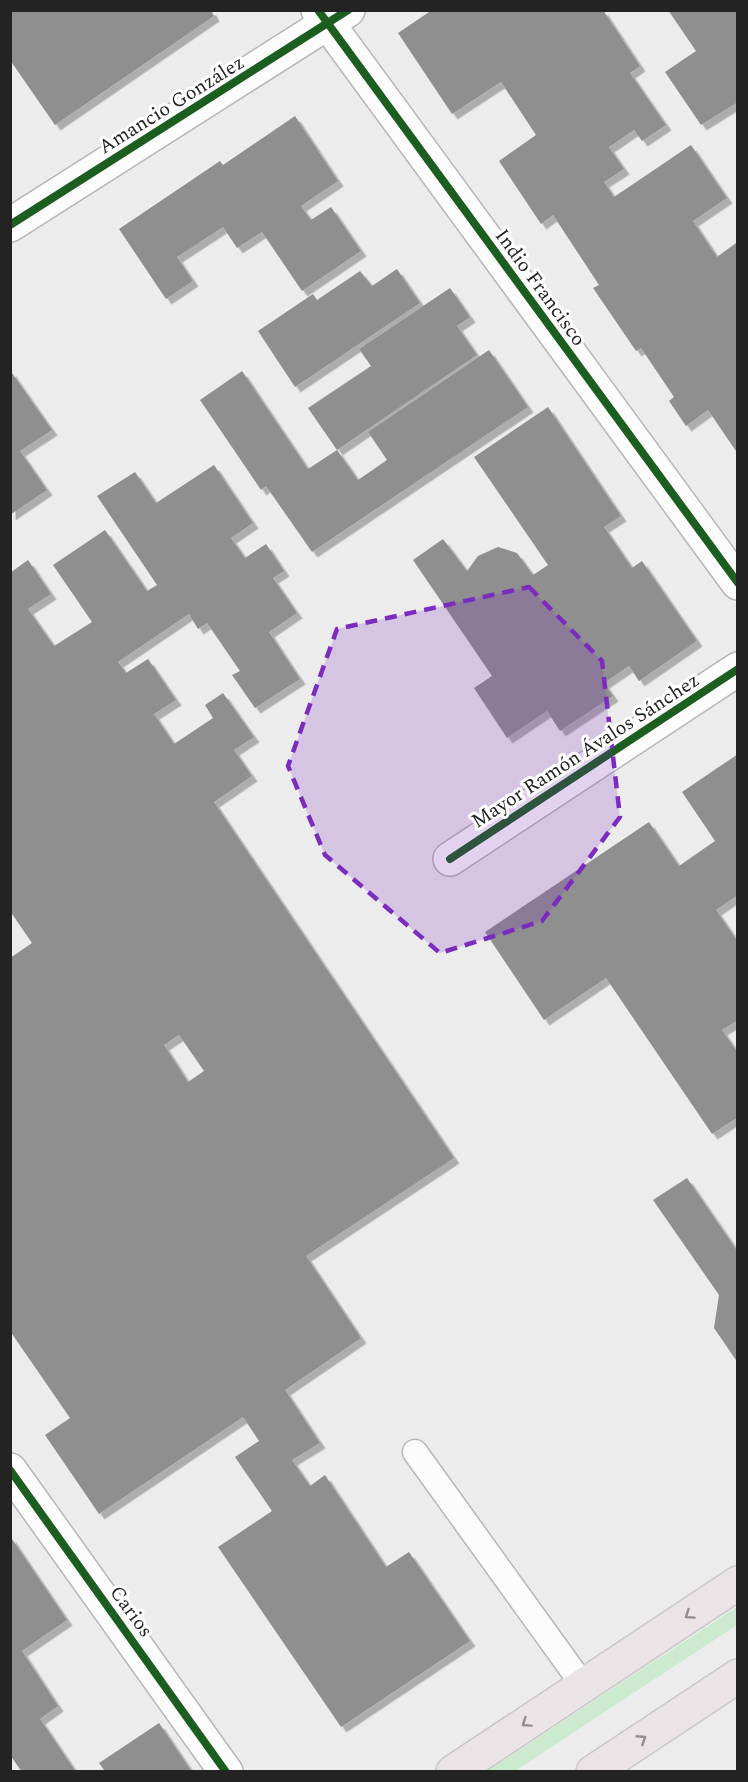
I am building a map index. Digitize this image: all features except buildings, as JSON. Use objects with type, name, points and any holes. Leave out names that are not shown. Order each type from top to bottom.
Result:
[{"type":"main road","points":[[453,1772],[738,1583]]},
{"type":"main road","points":[[593,1772],[738,1676]]},
{"type":"street","name":"Amancio González","points":[[10,225],[331,15]]},
{"type":"street","name":"Indio Francisco","points":[[331,15],[738,583]]},
{"type":"street","name":"Mayor Ramón Ávalos Sánchez","points":[[450,859],[738,669]]},
{"type":"street","name":"Carios","points":[[10,1470],[226,1772]]},
{"type":"lane","points":[[415,1452],[584,1685]]},
{"type":"highlighted area","points":[[529,587],[602,661],[620,817],[542,921],[440,953],[325,855],[288,766],[337,629]]},
{"type":"green space","points":[[737,1607],[737,1625],[515,1771],[487,1771]]},
{"type":"cycle path","points":[[318,10],[738,583]]},
{"type":"cycle path","points":[[10,225],[348,10]]},
{"type":"cycle path","points":[[450,859],[738,669]]},
{"type":"cycle path","points":[[10,1470],[226,1772]]}]
